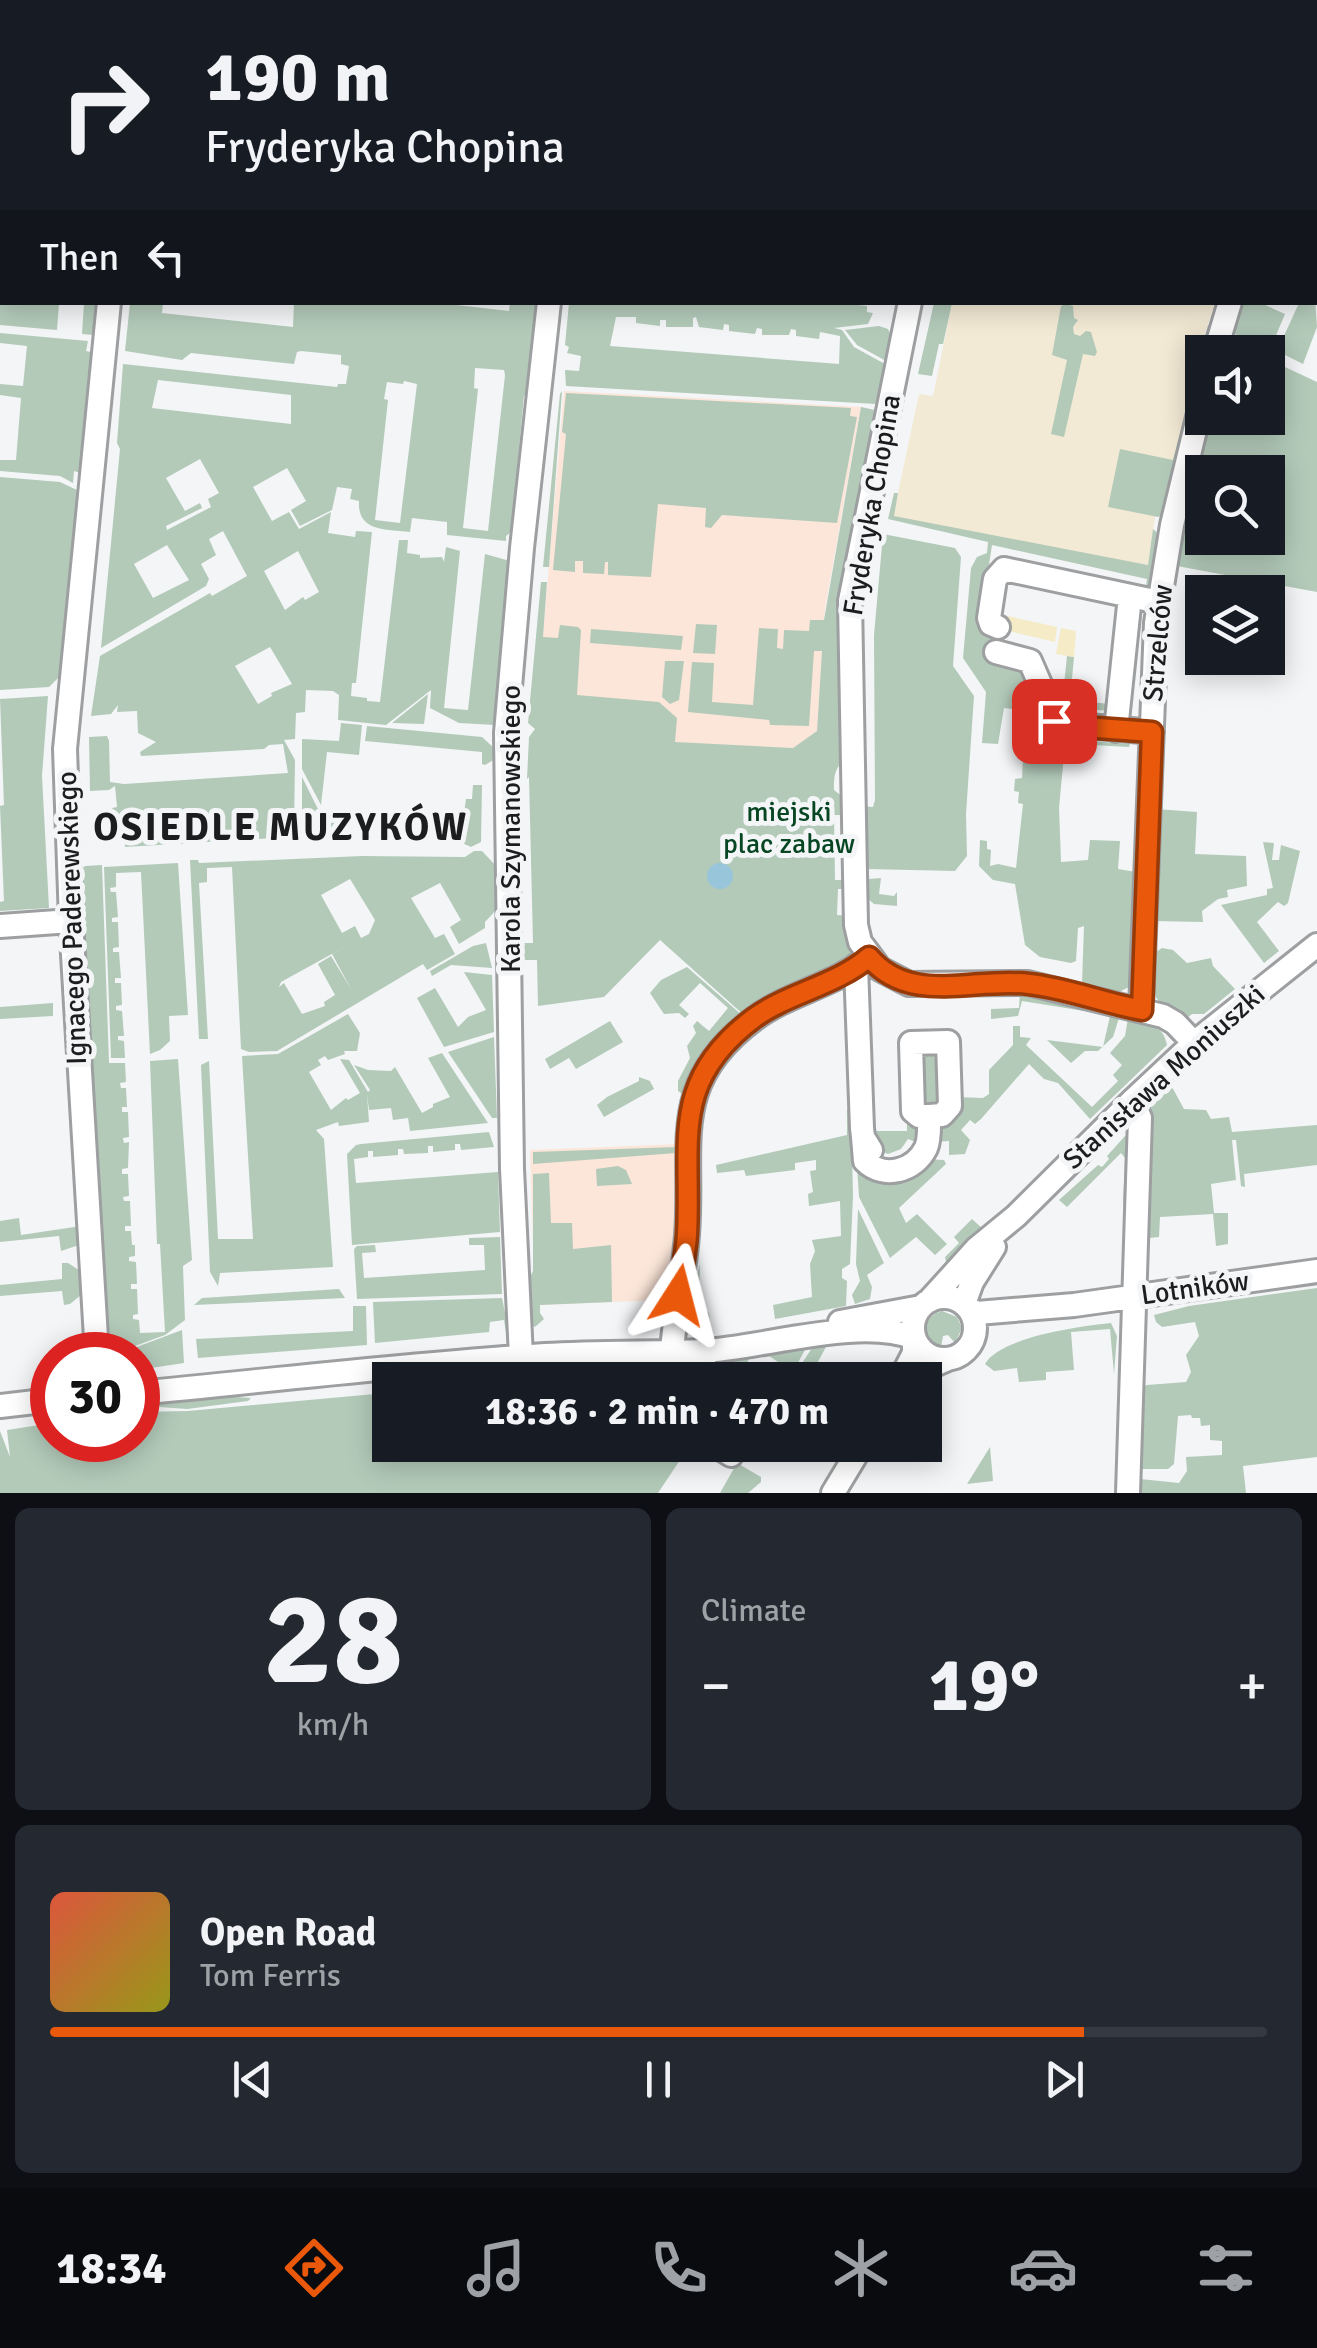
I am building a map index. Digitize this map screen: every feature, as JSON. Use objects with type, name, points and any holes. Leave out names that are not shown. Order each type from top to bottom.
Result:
[{"type":"street","name":"Ignacego Paderewskiego","points":[[96,1332],[71,921],[65,749],[109,305]]},
{"type":"street","name":"Karola Szymanowskiego","points":[[521,1357],[512,1170],[506,733],[549,305]]},
{"type":"street","name":"Fryderyka Chopina","points":[[863,1137],[857,998],[862,962],[856,925],[850,609],[909,305]]},
{"type":"street","points":[[1220,335],[1229,305]]},
{"type":"street","name":"Strzelców","points":[[1142,1010],[1159,602],[1194,435]]},
{"type":"street","points":[[998,626],[991,624],[990,618],[996,578],[1004,570],[1159,602]]},
{"type":"street","points":[[1116,730],[1130,596]]},
{"type":"street","points":[[996,652],[1030,661],[1058,723],[1152,732]]},
{"type":"street","points":[[0,926],[71,921]]},
{"type":"street","name":"Stanisława Moniuszki","points":[[925,1304],[977,1248],[1016,1216],[1194,1043],[1317,945]]},
{"type":"street","points":[[672,1350],[687,1235],[687,1129],[691,1104],[704,1073],[722,1048],[752,1020],[862,962],[908,984],[1028,984],[1142,1010],[1169,1018],[1194,1043]]},
{"type":"street","points":[[857,998],[868,985],[890,976]]},
{"type":"street","points":[[938,1039],[948,1042],[950,1106],[942,1115],[929,1116],[918,1116],[913,1111],[912,1043],[938,1039]]},
{"type":"street","points":[[1128,1493],[1140,1118],[1132,1100]]},
{"type":"street","points":[[863,1137],[863,1156],[868,1165],[884,1172],[898,1170],[915,1161],[926,1148],[929,1116]]},
{"type":"street","points":[[863,1137],[874,1154],[886,1158],[903,1154],[912,1141]]},
{"type":"street","name":"Stanisława Moniuszki","points":[[966,1307],[982,1264],[1016,1216]]},
{"type":"street","name":"Lotników","points":[[966,1307],[977,1314],[1074,1305],[1317,1271]]},
{"type":"street","points":[[809,1334],[846,1320],[947,1297],[966,1307],[975,1326],[971,1344],[957,1356],[941,1362]]},
{"type":"street","points":[[909,1362],[914,1353],[913,1322],[925,1304]]},
{"type":"street","name":"Lotników","points":[[971,1344],[990,1331],[1074,1305]]},
{"type":"street","points":[[160,1391],[521,1357],[704,1351],[809,1334],[887,1332],[914,1338],[927,1355],[948,1359]]},
{"type":"street","points":[[704,1351],[704,1362]]},
{"type":"street","points":[[0,1406],[30,1403]]},
{"type":"street","points":[[833,1493],[852,1462]]},
{"type":"street","points":[[850,1493],[868,1462]]},
{"type":"shaded area","points":[[952,305],[1214,305],[1205,335],[1185,335],[1185,412],[1160,516],[1155,517],[1148,565],[992,542],[893,516],[919,394],[933,396]]},
{"type":"shaded area","points":[[564,391],[861,407],[825,609],[817,731],[793,749],[737,748],[535,728]]},
{"type":"shaded area","points":[[679,1144],[680,1234],[664,1300],[535,1305],[530,1150]]},
{"type":"green space","points":[[0,305],[59,305],[57,330],[0,325]]},
{"type":"green space","points":[[84,305],[97,305],[93,335],[82,334]]},
{"type":"green space","points":[[130,305],[163,305],[162,313],[293,327],[294,305],[456,305],[509,311],[510,305],[540,305],[533,389],[524,396],[513,511],[517,516],[506,541],[447,535],[447,522],[412,518],[410,532],[375,527],[363,518],[359,501],[350,499],[352,489],[337,487],[332,510],[300,526],[291,510],[306,501],[287,468],[253,487],[272,521],[289,512],[299,529],[331,512],[328,533],[355,537],[356,531],[372,532],[356,683],[352,683],[351,696],[367,701],[380,702],[399,540],[408,540],[407,553],[420,558],[442,557],[444,562],[446,547],[460,551],[444,708],[468,710],[485,554],[510,561],[512,572],[507,574],[496,693],[503,702],[495,725],[459,723],[430,708],[431,690],[386,725],[338,720],[339,695],[333,691],[306,690],[305,712],[296,713],[295,739],[284,740],[295,760],[291,837],[125,847],[127,828],[123,818],[112,818],[112,808],[117,807],[115,786],[90,791],[89,737],[107,736],[110,782],[288,773],[283,744],[264,749],[141,756],[140,752],[156,742],[138,733],[137,711],[117,712],[118,705],[111,714],[91,716],[100,656],[247,576],[223,531],[209,539],[216,555],[201,564],[209,579],[206,586],[101,648],[120,449],[117,443],[123,364],[337,387],[346,384],[349,366],[341,364],[341,355],[301,351],[297,352],[294,364],[191,353],[182,360],[125,351]],"holes":[[[475,368],[504,370],[488,531],[463,528],[478,389],[474,388]],[[158,380],[291,395],[291,424],[152,408]],[[387,382],[417,384],[400,523],[375,520]],[[200,459],[219,493],[208,499],[211,507],[167,530],[166,526],[202,508],[200,503],[185,511],[166,478]],[[167,545],[189,580],[153,598],[134,564]],[[298,551],[319,592],[305,600],[303,597],[285,610],[264,571]],[[270,647],[292,684],[258,704],[235,666]]]},
{"type":"green space","points":[[569,305],[858,305],[867,306],[867,312],[873,313],[868,324],[834,328],[842,330],[854,347],[885,364],[876,404],[566,386],[565,370],[579,371],[581,356],[567,353],[569,347],[565,345]],"holes":[[[616,317],[636,317],[636,323],[660,326],[660,320],[666,320],[666,327],[693,327],[696,317],[699,327],[723,330],[724,324],[729,325],[729,331],[755,334],[757,328],[762,329],[762,335],[789,335],[791,329],[796,330],[796,336],[819,339],[820,332],[840,336],[839,364],[610,346]]]},
{"type":"green space","points":[[934,305],[952,305],[932,376],[918,374]]},
{"type":"green space","points":[[1236,305],[1265,305],[1285,314],[1276,335],[1233,333],[1230,327]]},
{"type":"green space","points":[[1298,305],[1315,305],[1317,327],[1303,364],[1285,355],[1284,335]]},
{"type":"green space","points":[[1061,306],[1073,306],[1074,318],[1078,320],[1074,334],[1091,332],[1097,352],[1095,356],[1083,354],[1064,437],[1051,434],[1067,360],[1052,355]]},
{"type":"green space","points":[[879,326],[891,335],[886,361],[857,345],[845,330]]},
{"type":"green space","points":[[0,333],[88,341],[86,351],[91,352],[80,473],[74,471],[73,483],[60,476],[0,471],[0,460],[16,460],[21,398],[0,395],[0,384],[23,386],[27,346],[0,343]]},
{"type":"green space","points":[[1285,367],[1317,382],[1317,592],[1285,586],[1285,575],[1225,575],[1177,566],[1185,525],[1185,555],[1285,555],[1285,455],[1199,455],[1203,435],[1285,435]]},
{"type":"green space","points":[[562,391],[549,567],[543,567],[560,394]]},
{"type":"green space","points":[[566,393],[851,408],[850,416],[857,417],[837,523],[722,515],[711,528],[705,527],[706,508],[658,504],[651,577],[608,575],[608,562],[604,574],[583,573],[583,561],[575,561],[575,572],[553,570],[566,434],[562,432]]},
{"type":"green space","name":"miejski plac zabaw","points":[[861,407],[875,410],[839,621],[843,761],[836,771],[834,785],[834,790],[844,798],[848,815],[834,815],[835,880],[851,880],[850,889],[838,889],[837,915],[851,916],[855,953],[745,1016],[660,940],[604,997],[538,1006],[537,960],[524,960],[524,943],[533,943],[527,779],[529,737],[535,729],[528,723],[541,582],[547,582],[543,637],[558,638],[560,625],[581,630],[577,695],[659,702],[677,718],[675,742],[793,748],[817,731],[822,651],[814,651],[809,726],[770,725],[769,720],[688,712],[692,662],[714,663],[712,702],[753,705],[759,628],[778,629],[777,648],[783,649],[784,630],[809,631],[810,620],[824,620]]},
{"type":"green space","points":[[1185,414],[1187,435],[1170,512],[1158,517],[1108,507],[1120,449],[1173,460]]},
{"type":"green space","points":[[0,477],[60,482],[79,491],[62,674],[49,687],[0,690]]},
{"type":"green space","points":[[894,493],[898,493],[894,516],[1148,565],[1153,529],[1162,537],[1153,594],[1145,594],[1147,579],[992,545],[980,624],[988,636],[996,637],[990,664],[1022,671],[1040,704],[1040,737],[1130,744],[1092,748],[1065,744],[1059,808],[1061,862],[1088,860],[1090,840],[1120,841],[1118,869],[1136,872],[1133,979],[1129,987],[1119,992],[1082,984],[1084,926],[1078,928],[1076,961],[1071,963],[1040,957],[1025,945],[1015,884],[993,880],[979,866],[980,840],[987,841],[987,849],[991,850],[990,866],[1016,868],[1023,804],[1018,803],[1019,792],[1014,791],[1015,779],[1022,778],[1023,758],[1017,757],[1019,745],[1024,745],[1028,711],[1004,708],[998,744],[982,743],[986,692],[963,658],[971,568],[977,557],[987,553],[988,542],[888,519]]},
{"type":"green space","points":[[883,534],[955,548],[961,557],[953,666],[974,696],[967,856],[955,871],[867,869],[864,865],[859,806],[873,807],[875,800],[874,635]]},
{"type":"green space","points":[[696,624],[717,625],[715,654],[693,653]]},
{"type":"green space","points":[[591,629],[683,636],[681,650],[590,643]]},
{"type":"green space","points":[[1067,656],[1074,657],[1070,700],[1110,704],[1110,711],[1072,708],[1063,694]]},
{"type":"green space","points":[[665,661],[684,661],[679,700],[670,704],[662,697]]},
{"type":"green space","points":[[428,694],[424,724],[392,723]]},
{"type":"green space","points":[[48,696],[42,776],[49,908],[0,911],[0,902],[4,901],[0,806],[4,805],[0,699]]},
{"type":"green space","points":[[341,723],[362,725],[359,755],[327,752],[321,805],[302,769],[302,739],[339,741]]},
{"type":"green space","points":[[367,726],[482,737],[495,749],[495,759],[485,765],[482,752],[365,741]]},
{"type":"green space","points":[[302,777],[318,817],[336,819],[335,833],[318,838],[302,832]]},
{"type":"green space","points":[[473,785],[482,785],[481,842],[471,847],[460,842],[466,799],[472,799]]},
{"type":"green space","points":[[1156,809],[1197,812],[1195,854],[1246,856],[1247,886],[1227,890],[1228,897],[1202,911],[1203,922],[1153,921]]},
{"type":"green space","points":[[1263,842],[1274,843],[1272,860],[1279,860],[1281,845],[1300,851],[1288,903],[1284,906],[1278,902],[1257,922],[1279,951],[1264,963],[1221,905],[1267,895],[1267,889],[1273,888]]},
{"type":"green space","points":[[482,851],[497,867],[497,909],[485,922],[485,928],[459,944],[450,927],[461,920],[440,883],[411,898],[435,938],[444,934],[455,954],[427,970],[423,964],[277,1051],[241,1049],[232,867],[207,868],[207,882],[199,883],[208,1039],[199,1039],[190,860],[199,863],[362,856],[465,857]],"holes":[[[350,879],[375,920],[369,934],[361,938],[355,926],[342,933],[321,895]],[[348,945],[332,954],[351,989],[331,956],[318,964],[335,995],[324,1002],[325,1006],[302,1014],[284,983],[279,987],[281,982]]]},
{"type":"green space","points":[[178,863],[188,1015],[169,1016],[170,1041],[150,1054],[141,872],[116,873],[116,887],[110,888],[116,892],[118,917],[112,918],[112,922],[118,922],[119,947],[113,948],[113,952],[119,952],[121,978],[115,978],[115,983],[121,983],[122,1005],[116,1006],[116,1010],[122,1011],[124,1036],[118,1036],[118,1040],[124,1041],[125,1058],[111,1058],[104,867]]},
{"type":"green space","points":[[102,865],[109,1063],[125,1063],[126,1082],[120,1083],[121,1088],[126,1088],[127,1107],[122,1107],[122,1112],[128,1112],[129,1137],[123,1138],[124,1143],[129,1142],[128,1168],[122,1169],[122,1174],[128,1174],[129,1196],[123,1197],[130,1201],[131,1226],[125,1226],[125,1231],[131,1231],[135,1245],[135,1256],[129,1257],[129,1261],[136,1262],[137,1284],[131,1284],[131,1289],[137,1289],[138,1314],[133,1319],[139,1320],[140,1332],[101,1332],[79,873],[85,866]]},
{"type":"green space","points":[[881,878],[879,894],[894,896],[897,892],[897,906],[874,904],[866,897],[864,883]]},
{"type":"green space","points":[[486,943],[492,968],[451,965],[432,976],[430,971],[473,946]]},
{"type":"green space","points":[[1162,948],[1173,950],[1187,963],[1211,958],[1213,966],[1235,989],[1204,1014],[1192,1014],[1186,1019],[1161,1004],[1155,994],[1151,965],[1156,964],[1156,952]]},
{"type":"green space","points":[[687,967],[743,1016],[684,1095],[678,1091],[678,1081],[690,1058],[687,1046],[696,1033],[693,1026],[697,1021],[709,1031],[728,1008],[700,983],[679,1005],[689,1014],[685,1018],[679,1013],[664,1014],[650,993],[661,980]]},
{"type":"green space","points":[[464,972],[492,975],[494,1032],[444,1047],[417,998],[435,988],[458,1027],[468,1017],[486,1010]]},
{"type":"green space","points":[[1020,993],[1097,1013],[1022,1001],[1018,1016],[991,1019],[991,1009],[1019,1008]]},
{"type":"green space","points":[[53,1003],[53,1016],[0,1019],[0,1007]]},
{"type":"green space","points":[[348,1014],[360,1033],[357,1051],[344,1051],[345,1054],[328,1060],[325,1056],[318,1060],[321,1065],[309,1072],[331,1110],[360,1093],[340,1059],[349,1060],[368,1092],[354,1065],[368,1070],[391,1071],[395,1067],[422,1113],[450,1097],[428,1058],[442,1053],[488,1123],[410,1131],[408,1118],[393,1120],[391,1108],[369,1110],[367,1094],[369,1122],[339,1126],[338,1122],[316,1130],[324,1139],[333,1267],[220,1273],[218,1286],[210,1272],[201,1065],[209,1061],[218,1239],[253,1239],[242,1056],[278,1054]]},
{"type":"green space","points":[[1110,1016],[1119,1018],[1113,1037],[1103,1046]]},
{"type":"green space","points":[[1128,1018],[1158,1028],[1167,1045],[1090,1119],[1058,1083],[1044,1079],[1029,1064],[981,1119],[975,1124],[970,1120],[961,1130],[970,1140],[965,1154],[949,1155],[949,1141],[935,1142],[933,1128],[958,1097],[983,1098],[989,1094],[989,1070],[1013,1045],[1013,1026],[1020,1026],[1020,1037],[1031,1038],[1026,1045],[1092,1107],[1118,1081],[1113,1075],[1122,1065],[1110,1053],[1125,1036]]},
{"type":"green space","points":[[610,1021],[623,1042],[576,1069],[569,1058],[550,1069],[545,1059]]},
{"type":"green space","points":[[494,1037],[497,1118],[492,1118],[448,1052]]},
{"type":"green space","points":[[1047,1040],[1102,1047],[1085,1051],[1071,1063]]},
{"type":"green space","points":[[937,1048],[943,1104],[924,1109],[919,1051]]},
{"type":"green space","points":[[178,1059],[192,1260],[183,1266],[185,1320],[160,1337],[160,1332],[165,1332],[157,1244],[150,1061]]},
{"type":"green space","points":[[639,1077],[650,1081],[654,1089],[604,1117],[597,1105],[639,1081]]},
{"type":"green space","points":[[1172,1087],[1184,1109],[1206,1110],[1211,1119],[1229,1117],[1232,1132],[1317,1125],[1317,1165],[1244,1174],[1245,1187],[1241,1186],[1236,1140],[1232,1140],[1236,1180],[1211,1184],[1214,1213],[1228,1213],[1228,1244],[1216,1246],[1213,1214],[1160,1217],[1159,1237],[1149,1238],[1150,1105]]},
{"type":"green space","points":[[847,1109],[851,1109],[853,1196],[850,1264],[842,1269],[842,1278],[847,1281],[846,1306],[775,1319],[773,1305],[812,1297],[812,1240],[841,1236],[840,1201],[809,1206],[808,1194],[813,1192],[810,1171],[816,1170],[816,1160],[795,1163],[795,1170],[746,1176],[744,1170],[717,1173],[716,1165],[847,1135]]},
{"type":"green space","points":[[907,1122],[918,1126],[918,1143],[908,1139],[901,1149],[888,1154],[878,1150],[871,1131],[907,1131]]},
{"type":"green space","points":[[489,1132],[494,1147],[461,1150],[460,1144],[455,1144],[455,1150],[433,1152],[433,1146],[428,1146],[428,1153],[404,1154],[403,1149],[398,1149],[398,1155],[373,1157],[373,1151],[368,1151],[368,1157],[354,1159],[356,1183],[498,1172],[500,1232],[352,1245],[347,1154],[356,1145]]},
{"type":"green space","points":[[1125,1136],[1127,1205],[1123,1204],[1125,1158],[1121,1153],[1067,1207],[1059,1200],[1098,1165],[1102,1167]]},
{"type":"green space","points":[[676,1147],[676,1153],[533,1164],[533,1152]]},
{"type":"green space","points":[[944,1160],[946,1164],[899,1208],[906,1223],[917,1214],[947,1244],[935,1255],[916,1237],[890,1258],[859,1197],[857,1166]]},
{"type":"green space","points":[[618,1166],[626,1170],[632,1184],[597,1186],[596,1169]]},
{"type":"green space","points":[[549,1173],[551,1223],[572,1223],[573,1249],[611,1245],[612,1302],[540,1305],[544,1319],[535,1327],[529,1323],[528,1281],[533,1271],[533,1174]]},
{"type":"green space","points":[[858,1209],[884,1263],[867,1275],[872,1287],[870,1299],[855,1304],[852,1295],[860,1281],[856,1264]]},
{"type":"green space","points":[[19,1218],[21,1235],[81,1226],[79,1245],[61,1251],[59,1236],[0,1242],[0,1221]]},
{"type":"green space","points":[[972,1219],[983,1229],[946,1262],[945,1257],[959,1243],[954,1237]]},
{"type":"green space","points":[[500,1237],[502,1294],[357,1299],[357,1246],[375,1245],[376,1252],[362,1253],[364,1278],[485,1270],[484,1245],[469,1245],[469,1238]]},
{"type":"green space","points":[[62,1263],[85,1274],[86,1291],[70,1304],[64,1305],[62,1291],[0,1296],[0,1285],[62,1279]]},
{"type":"green space","points":[[700,1264],[699,1297],[703,1297],[703,1309],[709,1313],[711,1335],[695,1334],[683,1320]]},
{"type":"green space","points":[[1317,1288],[1317,1457],[1243,1466],[1246,1493],[1132,1493],[1132,1484],[1140,1479],[1179,1483],[1187,1471],[1186,1457],[1222,1455],[1222,1441],[1210,1440],[1210,1425],[1201,1426],[1200,1418],[1191,1415],[1178,1416],[1174,1464],[1168,1469],[1134,1469],[1136,1390],[1147,1385],[1186,1382],[1191,1372],[1186,1355],[1199,1336],[1195,1322],[1162,1327],[1154,1315],[1189,1306]]},
{"type":"green space","points":[[339,1289],[345,1298],[194,1305],[202,1298]]},
{"type":"green space","points":[[502,1298],[509,1332],[504,1320],[490,1322],[489,1332],[375,1343],[373,1302]]},
{"type":"green space","points":[[353,1306],[366,1306],[367,1345],[198,1358],[196,1339],[353,1331]]},
{"type":"green space","points":[[942,1311],[957,1317],[962,1328],[955,1343],[948,1335],[943,1336],[941,1347],[929,1339],[927,1325],[930,1318]]},
{"type":"green space","points":[[1111,1323],[1117,1336],[1114,1374],[1110,1329],[1071,1332],[1074,1370],[1046,1372],[1046,1380],[1019,1382],[1017,1368],[994,1371],[985,1364],[993,1355],[1024,1340]]},
{"type":"green space","points":[[182,1330],[184,1363],[160,1367],[160,1338]]},
{"type":"green space","points":[[827,1345],[818,1362],[803,1362],[812,1348]]},
{"type":"green space","points":[[806,1348],[798,1362],[778,1362],[769,1356]]},
{"type":"green space","points":[[751,1356],[748,1362],[717,1360]]},
{"type":"green space","points":[[372,1394],[372,1462],[679,1462],[658,1493],[0,1493],[0,1431],[10,1457],[7,1430],[30,1426],[30,1462],[160,1462],[160,1412]]},
{"type":"green space","points":[[204,1395],[251,1398],[187,1409],[160,1407],[160,1400]]},
{"type":"green space","points":[[990,1447],[993,1481],[967,1484]]},
{"type":"green space","points":[[737,1463],[761,1477],[761,1482],[748,1493],[720,1493]]},
{"type":"sand","points":[[1003,615],[1057,627],[1055,642],[1000,629]]},
{"type":"sand","points":[[1061,628],[1076,631],[1074,657],[1056,654]]},
{"type":"water","points":[[720,863],[729,867],[733,876],[729,885],[720,889],[711,885],[707,876],[711,867]]},
{"type":"district","name":"OSIEDLE MUZYKÓW","points":[[281,827]]},
{"type":"route","points":[[678,1295],[687,1235],[687,1129],[691,1104],[712,1060],[736,1033],[767,1010],[869,957],[886,974],[908,984],[1028,984],[1142,1010],[1152,732],[1061,725],[1054,721]]}]
